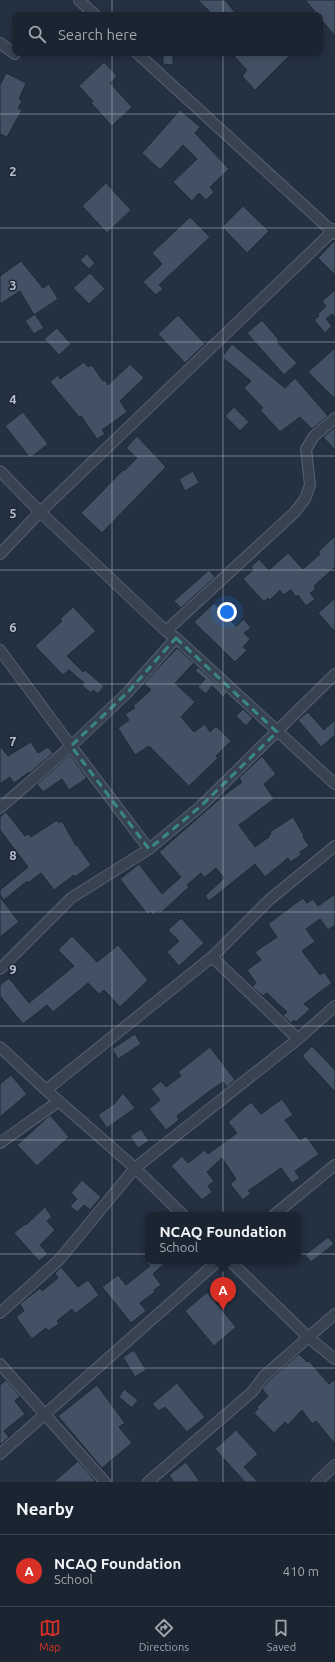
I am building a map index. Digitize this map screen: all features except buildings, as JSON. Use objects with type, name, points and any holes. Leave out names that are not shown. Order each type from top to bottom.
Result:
[{"type":"street","points":[[79,0],[92,12]]},
{"type":"street","points":[[0,43],[12,52]]},
{"type":"street","points":[[0,554],[40,512],[334,232],[140,56]]},
{"type":"street","points":[[166,630],[295,512],[305,499],[310,485],[306,449],[314,436],[335,418]]},
{"type":"street","points":[[0,471],[40,512],[166,630],[335,784]]},
{"type":"street","points":[[0,808],[71,746],[127,694],[176,638]]},
{"type":"street","points":[[0,650],[149,850]]},
{"type":"street","points":[[0,969],[70,898],[149,850],[201,806],[335,674]]},
{"type":"street","points":[[46,1090],[212,957],[269,900],[335,846]]},
{"type":"street","points":[[212,957],[298,1039]]},
{"type":"street","points":[[0,1313],[59,1260],[135,1168],[298,1039],[335,1006]]},
{"type":"street","points":[[0,1047],[46,1090],[135,1168],[180,1212]]},
{"type":"street","points":[[0,1143],[59,1101]]},
{"type":"street","points":[[278,1212],[335,1165]]},
{"type":"street","points":[[0,1454],[43,1414],[215,1264]]},
{"type":"street","points":[[233,1264],[308,1337],[335,1359]]},
{"type":"street","points":[[148,1482],[252,1392],[264,1376],[335,1314]]},
{"type":"street","points":[[0,1364],[105,1482]]},
{"type":"street","points":[[317,1482],[335,1465]]},
{"type":"highlighted area","points":[[176,638],[277,732],[201,806],[149,849],[71,746],[127,693]]},
{"type":"place","name":"NCAQ Foundation","points":[[223,1310]]}]
